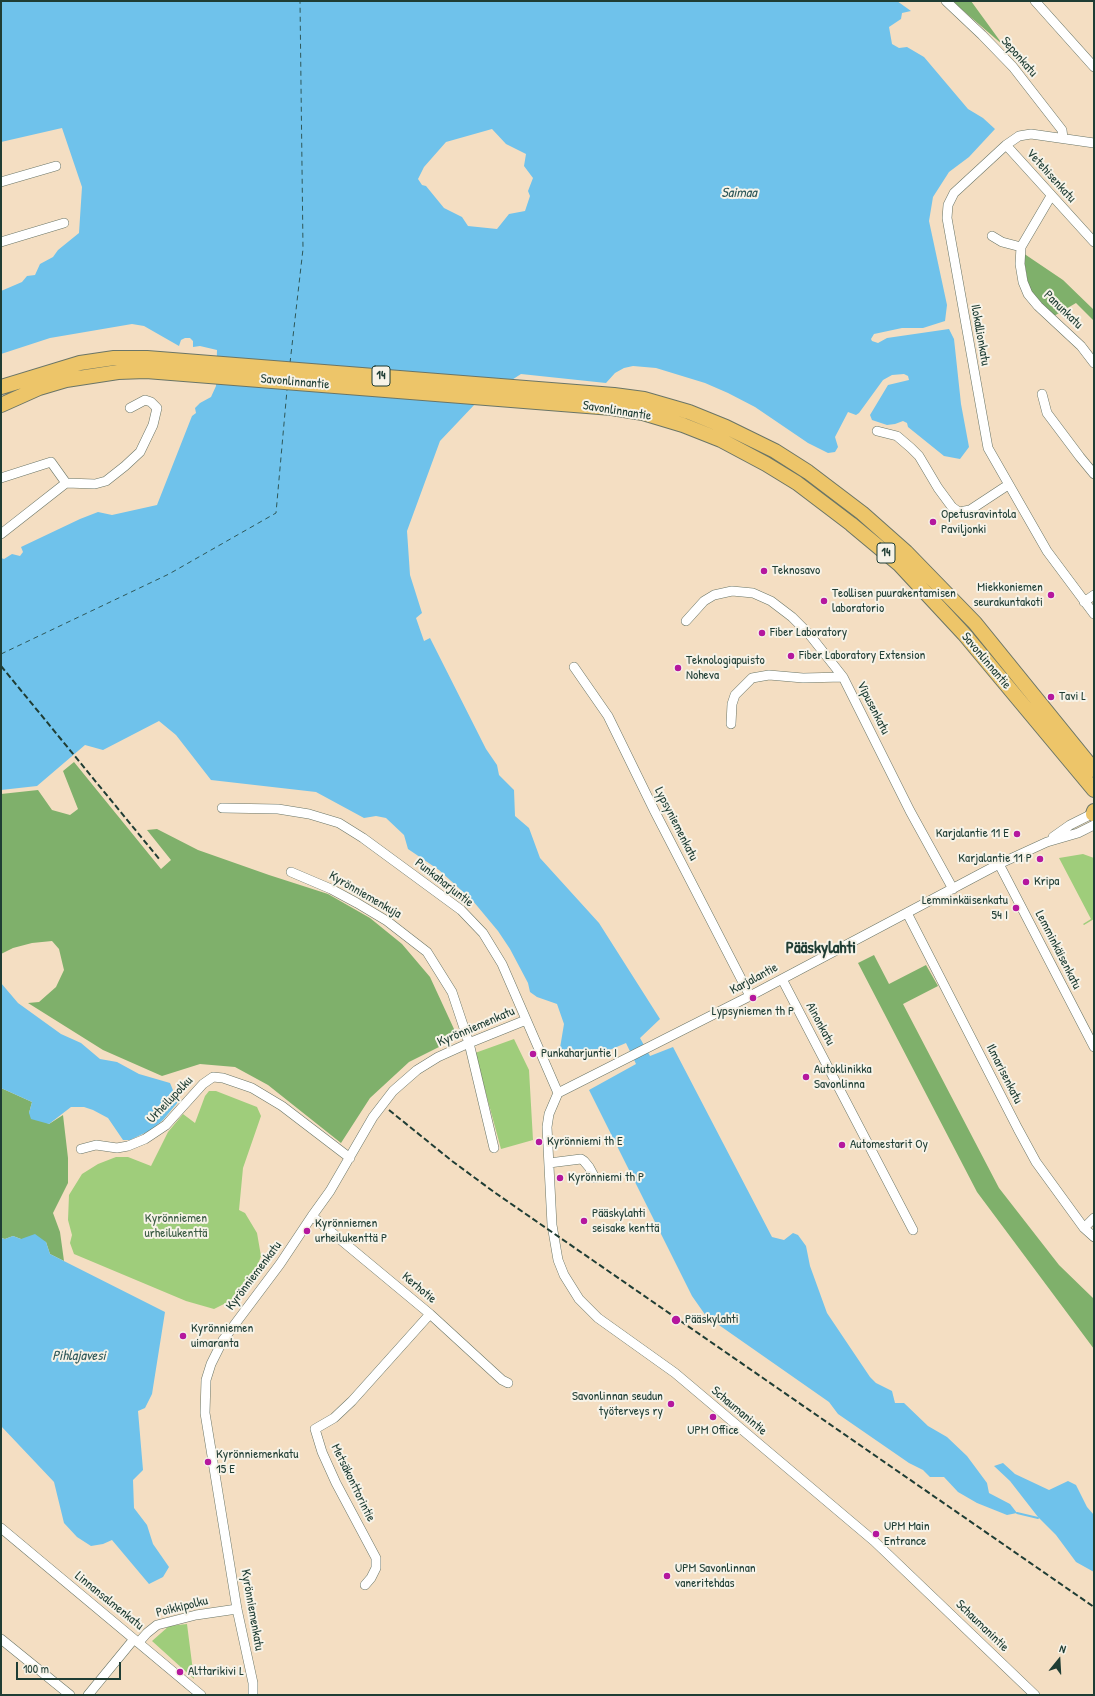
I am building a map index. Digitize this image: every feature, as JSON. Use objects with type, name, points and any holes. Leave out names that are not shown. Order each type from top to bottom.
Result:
[{"type":"highway","name":"Savonlinnantie","points":[[1,387],[80,363],[114,358],[147,364],[613,401],[644,399],[689,412],[726,427],[775,451],[808,472],[862,513],[906,552],[975,623],[1094,770]]},
{"type":"highway","name":"Savonlinnantie","points":[[1,405],[39,388],[66,380],[118,372],[147,364]]},
{"type":"highway","name":"Savonlinnantie","points":[[613,401],[643,413],[683,425],[721,440],[766,464],[797,483],[851,524],[899,564],[964,634],[1094,790]]},
{"type":"street","name":"Seponkatu","points":[[946,1],[1013,67],[1062,130],[1062,138]]},
{"type":"street","points":[[1035,1],[1094,67]]},
{"type":"street","name":"Ilokallionkatu","points":[[1094,143],[1031,134],[1019,136],[1006,145],[954,193],[948,205],[947,218],[988,448],[1047,551],[1094,614]]},
{"type":"street","name":"Vetehisenkatu","points":[[1006,145],[1094,242]]},
{"type":"street","points":[[1,182],[56,166]]},
{"type":"street","points":[[992,236],[1002,242],[1021,247],[1051,196]]},
{"type":"street","points":[[1,242],[64,223]]},
{"type":"street","name":"Panunkatu","points":[[1021,247],[1020,264],[1023,282],[1028,294],[1038,306],[1081,346],[1094,363]]},
{"type":"street","points":[[1042,394],[1047,412],[1094,474]]},
{"type":"street","points":[[1,534],[66,483],[95,484],[106,481],[140,452],[148,438],[157,408],[151,402],[146,400],[130,408]]},
{"type":"street","points":[[877,432],[896,436],[911,448],[919,456],[938,488],[952,507],[959,512],[970,510],[1008,485]]},
{"type":"street","points":[[1,478],[51,462],[66,483]]},
{"type":"street","name":"Vipusenkatu","points":[[686,621],[704,601],[714,595],[732,591],[753,593],[771,601],[792,617],[809,634],[843,677],[910,811],[953,889]]},
{"type":"street","points":[[1084,602],[1094,595]]},
{"type":"street","name":"Lypsyniemenkatu","points":[[574,667],[608,716],[654,810],[750,996]]},
{"type":"street","points":[[731,724],[732,704],[735,695],[752,678],[769,675],[803,678],[843,677]]},
{"type":"street","name":"Punkaharjuntie","points":[[222,808],[278,809],[309,814],[339,823],[363,838],[461,910],[483,933],[502,964],[558,1093]]},
{"type":"street","name":"Karjalantie","points":[[558,1093],[750,996],[999,864],[1047,842],[1070,825],[1094,816]]},
{"type":"street","name":"Lemminkäisenkatu","points":[[999,864],[1094,1047]]},
{"type":"street","name":"Kyrönniemenkuja","points":[[291,872],[332,889],[358,903],[387,921],[427,952],[452,992],[469,1043],[494,1148]]},
{"type":"street","name":"Ilmarisenkatu","points":[[907,913],[1036,1162],[1084,1228],[1094,1237]]},
{"type":"street","name":"Ainonkatu","points":[[782,979],[913,1230]]},
{"type":"street","name":"Kyrönniemenkatu","points":[[253,1695],[253,1683],[237,1609],[205,1413],[206,1380],[211,1364],[223,1340],[280,1264],[330,1191],[373,1117],[393,1091],[417,1070],[438,1057],[526,1020]]},
{"type":"street","name":"Urheilupolku","points":[[81,1149],[96,1145],[118,1148],[128,1146],[156,1133],[166,1125],[203,1084],[213,1077],[223,1078],[252,1088],[282,1106],[350,1158]]},
{"type":"street","name":"Schaumanintie","points":[[558,1093],[549,1114],[547,1127],[554,1242],[558,1260],[564,1275],[579,1299],[598,1318],[675,1373],[874,1541],[1035,1695]]},
{"type":"street","points":[[549,1163],[581,1159],[584,1160],[589,1167],[594,1178]]},
{"type":"street","name":"Kerhotie","points":[[312,1216],[430,1314],[502,1380],[508,1383]]},
{"type":"street","points":[[1084,1228],[1094,1218]]},
{"type":"street","name":"Metsäkonttorintie","points":[[364,1585],[371,1578],[376,1568],[376,1558],[336,1483],[322,1452],[315,1429],[334,1418],[352,1402],[430,1314]]},
{"type":"street","name":"Linnansalmenkatu","points":[[1,1528],[201,1695]]},
{"type":"street","name":"Poikkipolku","points":[[88,1695],[136,1641],[158,1625],[184,1618],[237,1609]]},
{"type":"street","points":[[1,1639],[70,1695]]},
{"type":"green space","points":[[952,1],[971,1],[1003,45]]},
{"type":"green space","points":[[1023,253],[1063,280],[1094,310],[1094,321],[1076,303],[1054,316],[1029,290]]},
{"type":"green space","points":[[74,762],[161,869],[171,860],[147,830],[157,829],[198,850],[328,894],[370,918],[402,944],[430,977],[454,1029],[453,1040],[409,1062],[370,1098],[341,1143],[268,1085],[235,1067],[200,1064],[162,1076],[103,1050],[28,1003],[39,1002],[56,987],[64,970],[59,949],[52,941],[32,943],[13,948],[1,954],[1,794],[38,790],[52,810],[70,815],[78,809],[63,771]]},
{"type":"green space","points":[[1083,854],[1094,858],[1094,919],[1084,925],[1083,924],[1091,919],[1059,858]]},
{"type":"green space","points":[[874,955],[889,984],[926,965],[938,986],[903,1004],[999,1188],[1059,1265],[1094,1299],[1094,1349],[977,1192],[858,963]]},
{"type":"green space","points":[[514,1039],[529,1070],[533,1140],[501,1149],[475,1053]]},
{"type":"green space","points":[[1,1088],[32,1102],[29,1113],[49,1124],[63,1115],[68,1158],[68,1183],[53,1213],[60,1232],[64,1261],[50,1254],[46,1242],[21,1239],[13,1236],[5,1239],[1,1238]]},
{"type":"green space","name":"Kyrönniemen urheilukenttä","points":[[209,1091],[216,1091],[257,1107],[261,1116],[243,1168],[239,1210],[245,1213],[257,1233],[261,1256],[252,1282],[234,1299],[214,1309],[186,1301],[74,1254],[70,1243],[72,1235],[68,1220],[69,1195],[82,1174],[98,1164],[116,1157],[128,1157],[151,1166],[168,1132],[183,1114],[195,1123],[205,1096]]},
{"type":"green space","points":[[187,1624],[194,1679],[152,1641],[169,1626]]},
{"type":"water","name":"Saimaa","points":[[1,1],[897,1],[911,11],[902,13],[901,19],[889,27],[892,44],[899,48],[907,47],[924,57],[968,109],[983,118],[995,129],[969,157],[949,172],[933,197],[929,221],[947,305],[945,321],[923,328],[902,328],[874,334],[871,339],[872,341],[878,343],[887,338],[949,329],[954,339],[961,404],[969,447],[960,459],[944,456],[908,427],[907,423],[903,421],[887,425],[872,420],[870,415],[888,385],[909,380],[908,376],[904,374],[892,375],[883,380],[859,413],[856,415],[848,412],[835,437],[838,447],[835,452],[828,453],[808,443],[755,407],[728,393],[705,383],[656,368],[633,366],[624,368],[615,373],[606,383],[521,374],[476,403],[440,441],[407,531],[410,575],[422,613],[416,618],[424,641],[430,638],[486,749],[497,765],[499,775],[514,790],[515,816],[529,828],[540,858],[599,923],[660,1019],[640,1038],[650,1056],[673,1047],[772,1237],[784,1240],[793,1233],[798,1235],[806,1246],[810,1266],[827,1313],[870,1377],[876,1383],[892,1391],[895,1403],[904,1403],[928,1426],[947,1437],[967,1456],[987,1483],[989,1493],[1010,1504],[1017,1513],[1007,1515],[977,1503],[958,1492],[944,1477],[930,1477],[923,1470],[909,1463],[838,1414],[829,1402],[706,1316],[692,1296],[589,1090],[636,1064],[626,1043],[593,1057],[576,1059],[566,1057],[560,1048],[564,1024],[557,1004],[537,997],[530,992],[528,983],[510,949],[498,931],[473,901],[439,870],[408,849],[404,835],[386,818],[376,816],[364,818],[316,792],[211,780],[176,735],[159,721],[103,750],[85,745],[37,786],[1,790],[1,558],[4,559],[12,554],[20,556],[23,552],[21,547],[98,512],[112,515],[157,505],[192,416],[196,413],[195,408],[200,403],[211,397],[216,386],[217,350],[200,346],[193,347],[193,341],[190,338],[181,340],[179,346],[144,326],[132,324],[50,338],[1,354],[1,291],[22,282],[27,276],[35,275],[40,264],[53,257],[58,250],[79,233],[82,187],[62,128],[1,142]],"holes":[[[492,129],[506,144],[526,154],[524,166],[533,178],[528,191],[530,196],[525,211],[509,214],[497,229],[468,226],[462,217],[444,208],[426,186],[422,185],[418,179],[424,167],[446,142]]]},
{"type":"water","points":[[1,983],[18,1003],[61,1034],[81,1043],[100,1059],[117,1062],[139,1074],[170,1083],[178,1102],[163,1120],[151,1130],[130,1140],[123,1140],[108,1118],[84,1107],[71,1107],[49,1124],[31,1119],[29,1113],[32,1102],[1,1088]]},
{"type":"water","name":"Pihlajavesi","points":[[35,1234],[46,1242],[50,1254],[165,1312],[152,1394],[145,1408],[138,1411],[143,1470],[133,1480],[134,1508],[147,1525],[153,1544],[169,1567],[163,1577],[149,1584],[112,1540],[103,1544],[91,1546],[77,1537],[64,1523],[54,1482],[1,1426],[1,1238],[5,1239],[13,1236],[21,1239]]},
{"type":"water","points":[[1003,1463],[1015,1474],[1049,1490],[1068,1481],[1076,1485],[1087,1507],[1094,1515],[1094,1572],[1076,1562],[1056,1535],[1038,1517],[1010,1481],[994,1466]]},
{"type":"waterway","points":[[1017,1513],[1038,1518]]},
{"type":"ferry route","points":[[290,363],[303,249],[300,1]]},
{"type":"ferry route","points":[[1,654],[169,574],[276,513],[287,390]]},
{"type":"railway","points":[[1,666],[160,860]]},
{"type":"railway","points":[[389,1110],[452,1161],[494,1192],[1094,1607]]},
{"type":"place","name":"Opetusravintola Paviljonki","points":[[933,522]]},
{"type":"place","name":"Teknosavo","points":[[764,571]]},
{"type":"place","name":"Miekkoniemen seurakuntakoti","points":[[1051,595]]},
{"type":"place","name":"Teollisen puurakentamisen laboratorio","points":[[824,601]]},
{"type":"place","name":"Fiber Laboratory","points":[[762,633]]},
{"type":"place","name":"Fiber Laboratory Extension","points":[[791,656]]},
{"type":"place","name":"Teknologiapuisto Noheva","points":[[678,668]]},
{"type":"place","name":"Tavi L","points":[[1051,697]]},
{"type":"place","name":"Karjalantie 11 E","points":[[1017,834]]},
{"type":"place","name":"Karjalantie 11 P","points":[[1040,859]]},
{"type":"place","name":"Kripa","points":[[1026,882]]},
{"type":"place","name":"Lemminkäisenkatu 54 I","points":[[1016,908]]},
{"type":"place","name":"Lypsyniemen th P","points":[[753,998]]},
{"type":"place","name":"Punkaharjuntie I","points":[[533,1054]]},
{"type":"place","name":"Autoklinikka Savonlinna","points":[[806,1077]]},
{"type":"place","name":"Kyrönniemi th E","points":[[539,1142]]},
{"type":"place","name":"Automestarit Oy","points":[[842,1145]]},
{"type":"place","name":"Kyrönniemi th P","points":[[560,1178]]},
{"type":"place","name":"Pääskylahti seisake kenttä","points":[[584,1221]]},
{"type":"place","name":"Kyrönniemen urheilukenttä P","points":[[307,1231]]},
{"type":"place","name":"Pääskylahti","points":[[676,1320]]},
{"type":"place","name":"Kyrönniemen uimaranta","points":[[183,1336]]},
{"type":"place","name":"Savonlinnan seudun työterveys ry","points":[[671,1404]]},
{"type":"place","name":"UPM Office","points":[[713,1417]]},
{"type":"place","name":"Kyrönniemenkatu 15 E","points":[[208,1462]]},
{"type":"place","name":"UPM Main Entrance","points":[[876,1534]]},
{"type":"place","name":"UPM Savonlinnan vaneritehdas","points":[[667,1576]]},
{"type":"place","name":"Alttarikivi L","points":[[180,1672]]},
{"type":"district","name":"Pääskylahti","points":[[821,948]]}]
